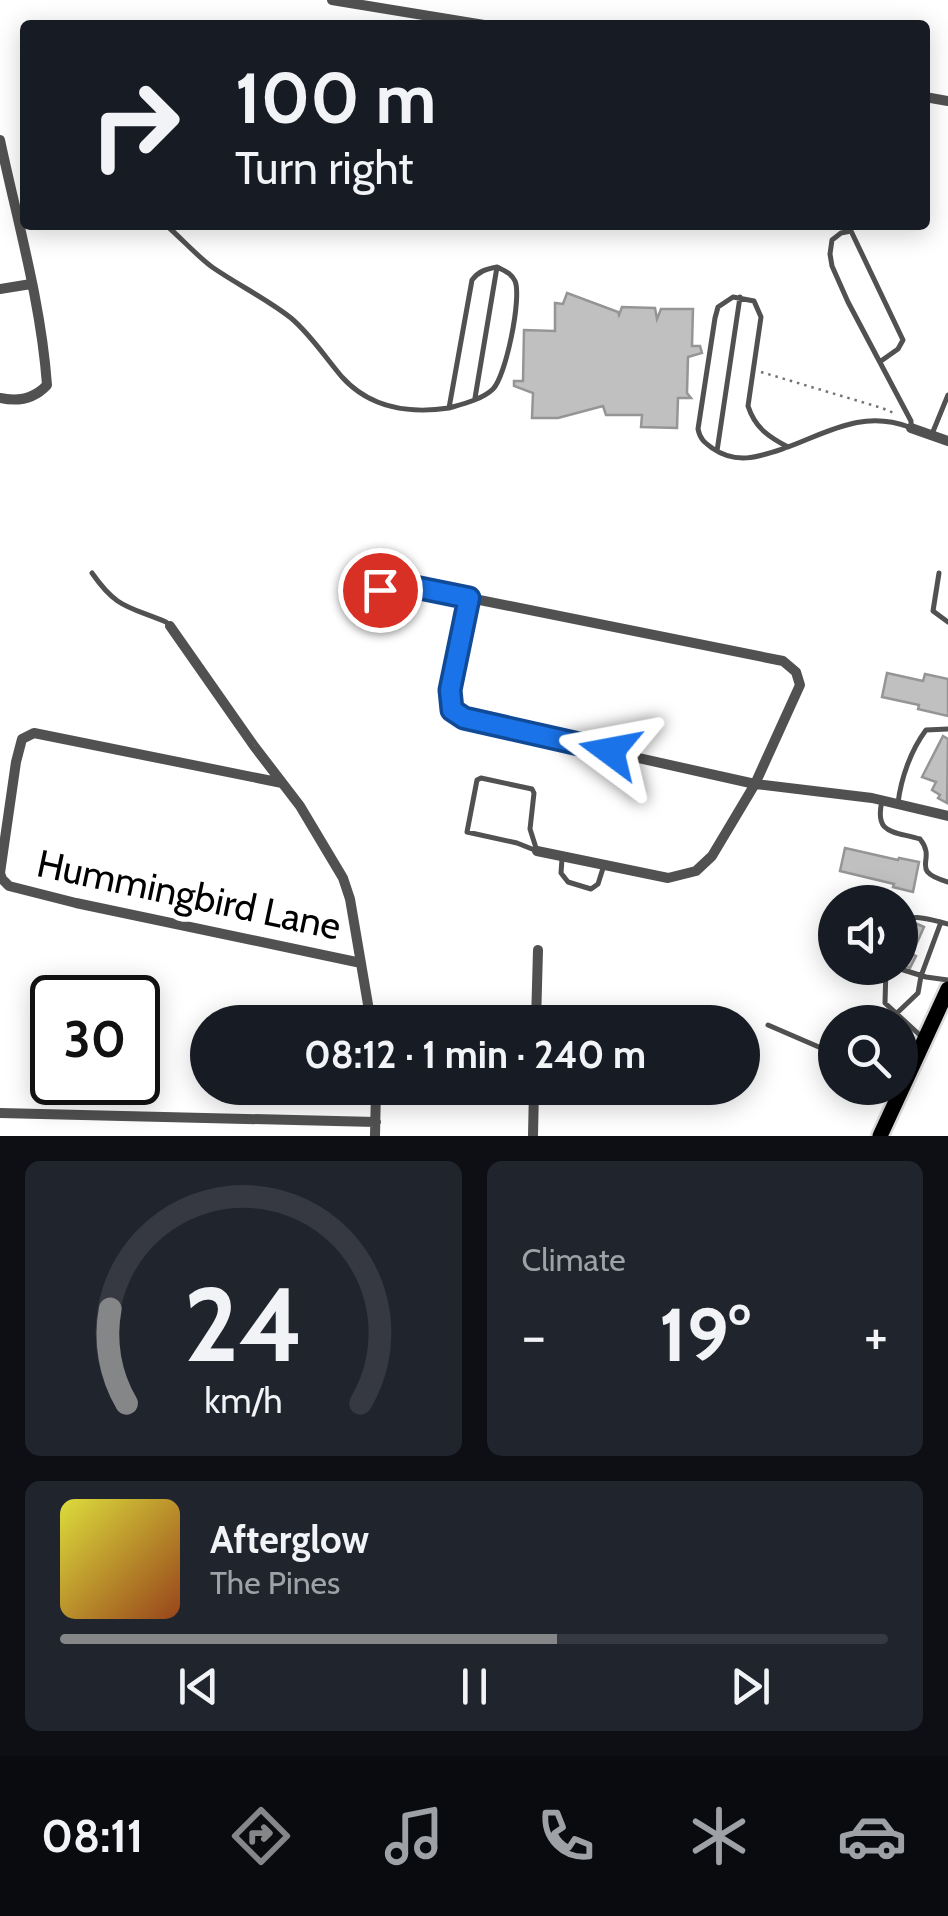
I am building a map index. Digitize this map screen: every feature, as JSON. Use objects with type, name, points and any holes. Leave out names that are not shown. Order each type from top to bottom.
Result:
[{"type":"highway","points":[[918,1051],[948,989]]},
{"type":"highway","points":[[880,1136],[893,1105]]},
{"type":"street","points":[[332,0],[454,20]]},
{"type":"street","points":[[0,140],[20,216]]},
{"type":"street","points":[[0,398],[25,399],[46,385],[22,230]]},
{"type":"street","points":[[0,289],[31,284]]},
{"type":"street","points":[[911,424],[948,441]]},
{"type":"street","points":[[380,590],[400,584],[783,661],[796,672],[800,685],[754,784],[712,856],[696,871],[668,878],[537,851]]},
{"type":"street","points":[[469,598],[450,690],[452,710],[464,718],[754,784],[882,801],[948,816]]},
{"type":"street","points":[[170,626],[309,820],[344,878],[368,1005]]},
{"type":"street","name":"Hummingbird Lane","points":[[282,783],[34,733],[22,739],[16,762],[0,873],[9,886],[76,903],[362,963]]},
{"type":"street","points":[[536,1005],[538,950]]},
{"type":"street","points":[[375,1136],[376,1105]]},
{"type":"street","points":[[532,1136],[533,1105]]},
{"type":"street","points":[[0,1113],[376,1122]]},
{"type":"lane","points":[[171,230],[210,266],[287,315],[345,379],[371,400],[413,410],[449,408],[475,399],[490,392],[503,374],[517,295],[514,278],[508,272],[485,269],[472,280],[449,408]]},
{"type":"lane","points":[[880,361],[903,340],[851,231],[840,233],[832,240],[832,266],[911,424]]},
{"type":"lane","points":[[475,399],[497,268]]},
{"type":"lane","points":[[788,447],[758,428],[751,416],[748,406],[762,318],[754,301],[733,297],[718,307],[701,399],[700,437],[717,452],[728,457],[756,458],[872,419],[911,424]]},
{"type":"lane","points":[[717,452],[740,297]]},
{"type":"lane","points":[[930,436],[948,394]]},
{"type":"lane","points":[[939,573],[933,611],[948,622]]},
{"type":"lane","points":[[92,574],[114,601],[170,626]]},
{"type":"lane","points":[[898,804],[915,745],[926,730],[948,729]]},
{"type":"lane","points":[[477,780],[532,789],[530,829],[537,851],[467,832],[477,780]]},
{"type":"lane","points":[[882,801],[878,814],[881,824],[890,831],[920,838],[924,842],[928,875],[948,882]]},
{"type":"lane","points":[[562,856],[561,873],[568,882],[591,889],[598,884],[604,864]]},
{"type":"lane","points":[[905,1005],[918,993],[921,976],[944,923],[918,917]]},
{"type":"lane","points":[[918,975],[948,980]]},
{"type":"lane","points":[[768,1026],[818,1047]]},
{"type":"lane","points":[[918,1034],[924,1040]]},
{"type":"path","points":[[754,370],[882,408],[911,424]]},
{"type":"building","points":[[567,293],[619,315],[622,307],[655,308],[657,319],[661,309],[693,309],[692,346],[700,346],[702,353],[688,357],[687,393],[691,398],[678,398],[677,428],[641,427],[642,415],[606,415],[603,406],[558,418],[532,418],[533,393],[514,386],[514,381],[523,381],[524,330],[555,331],[555,303],[563,304]]},
{"type":"building","points":[[887,673],[923,681],[925,674],[948,679],[948,716],[882,697]]},
{"type":"building","points":[[943,736],[948,739],[947,803],[932,790],[936,782],[922,777]]},
{"type":"building","points":[[845,848],[919,862],[914,885],[894,885],[840,871]]},
{"type":"route","points":[[380,590],[400,584],[469,598],[450,690],[452,710],[464,718],[610,751]]}]
